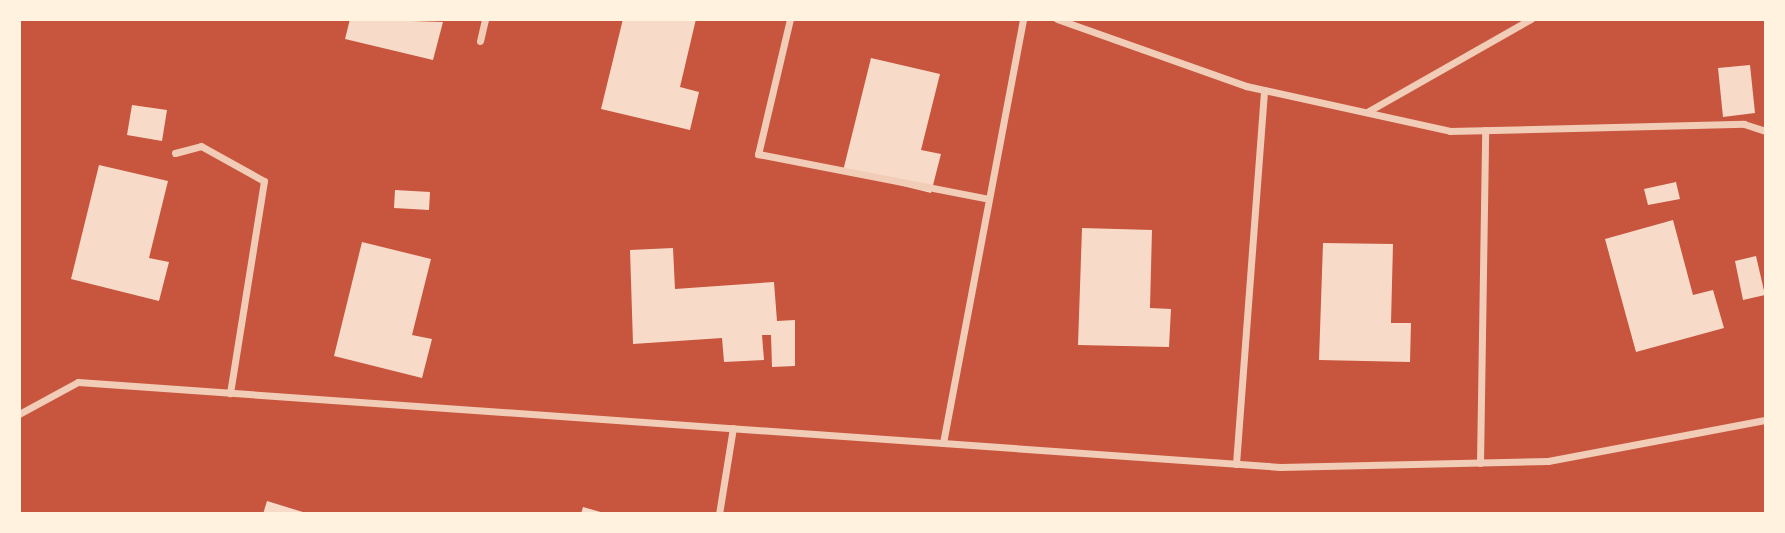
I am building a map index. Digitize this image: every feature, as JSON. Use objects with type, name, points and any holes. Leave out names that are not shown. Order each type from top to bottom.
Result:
[{"type":"street","points":[[480,41],[485,19]]},
{"type":"street","points":[[790,19],[758,153],[989,199]]},
{"type":"street","points":[[943,443],[1023,19]]},
{"type":"street","points":[[1057,19],[1265,90],[1450,131],[1744,124],[1766,131]]},
{"type":"street","points":[[1366,112],[1531,19]]},
{"type":"street","points":[[1236,464],[1265,90]]},
{"type":"street","points":[[1480,463],[1485,130]]},
{"type":"street","points":[[175,153],[201,146],[264,181],[230,393]]},
{"type":"street","points":[[19,414],[78,382],[1236,464],[1548,461],[1766,420]]},
{"type":"street","points":[[719,514],[733,428]]},
{"type":"building","points":[[350,19],[443,22],[433,60],[345,39]]},
{"type":"building","points":[[623,19],[696,19],[680,87],[699,92],[690,130],[601,109]]},
{"type":"building","points":[[871,58],[940,74],[921,150],[941,154],[931,193],[843,171]]},
{"type":"building","points":[[1750,65],[1755,113],[1723,117],[1718,68]]},
{"type":"building","points":[[132,105],[167,110],[162,141],[127,135]]},
{"type":"building","points":[[99,165],[168,181],[149,258],[169,262],[159,301],[71,279]]},
{"type":"building","points":[[1676,182],[1680,199],[1648,205],[1644,189]]},
{"type":"building","points":[[395,190],[430,192],[429,210],[394,208]]},
{"type":"building","points":[[1673,220],[1693,295],[1713,290],[1724,328],[1636,352],[1605,239]]},
{"type":"building","points":[[1082,228],[1152,230],[1150,308],[1171,309],[1169,347],[1078,345]]},
{"type":"building","points":[[362,242],[431,259],[412,335],[432,339],[422,378],[334,356]]},
{"type":"building","points":[[1323,243],[1393,244],[1391,323],[1411,323],[1410,362],[1319,360]]},
{"type":"building","points":[[673,248],[675,289],[774,282],[777,321],[795,320],[795,366],[772,367],[771,335],[762,335],[764,360],[724,362],[722,338],[633,344],[630,250]]},
{"type":"building","points":[[1756,256],[1765,295],[1743,300],[1735,261]]},
{"type":"building","points":[[267,501],[306,513],[306,514],[263,514]]},
{"type":"building","points":[[583,507],[604,513],[604,514],[581,514]]}]
